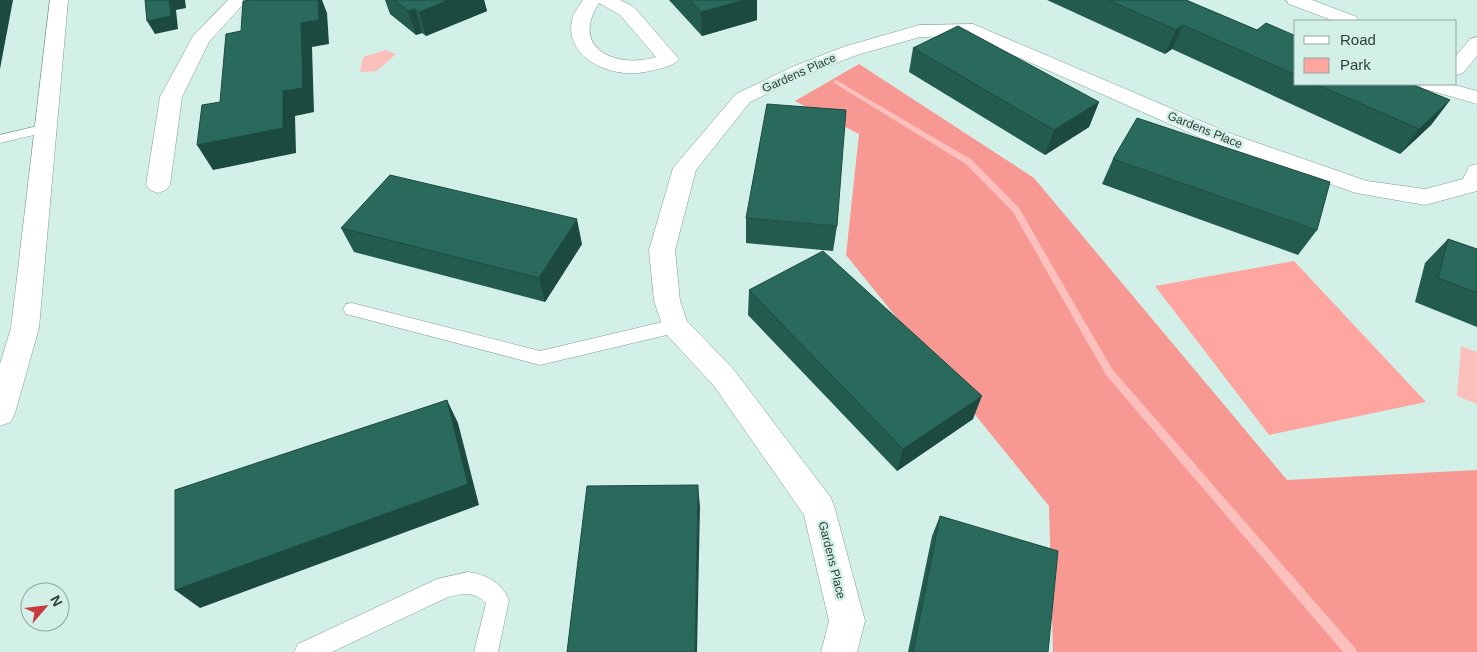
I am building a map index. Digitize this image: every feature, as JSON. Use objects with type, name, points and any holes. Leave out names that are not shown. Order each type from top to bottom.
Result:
[{"type":"street","points":[[0,413],[25,328],[59,0]]},
{"type":"street","points":[[158,185],[171,97],[200,40],[238,0]]},
{"type":"street","points":[[592,0],[580,20],[582,38],[590,54],[612,66],[638,68],[669,59],[627,11],[606,0]]},
{"type":"street","points":[[1295,0],[1347,20]]},
{"type":"street","name":"Gardens Place","points":[[839,652],[846,621],[819,509],[724,378],[675,326],[667,301],[662,250],[685,168],[743,98],[799,71],[842,54],[919,31],[974,30],[1221,138],[1364,188],[1425,197],[1473,184],[1477,172]]},
{"type":"street","points":[[1457,68],[1477,42]]},
{"type":"street","points":[[1437,85],[1466,89],[1477,112]]},
{"type":"street","points":[[1453,189],[1477,201]]},
{"type":"lane","points":[[0,139],[46,128]]},
{"type":"lane","points":[[352,309],[540,358],[675,326]]},
{"type":"lane","points":[[306,652],[461,582],[479,584],[488,588],[498,600],[486,652]]},
{"type":"green space","points":[[1294,261],[1426,402],[1269,435],[1155,286]]},
{"type":"shaded area","points":[[386,50],[396,54],[377,71],[360,72],[363,57]]},
{"type":"shaded area","points":[[859,64],[1034,178],[1287,480],[1477,470],[1477,652],[1053,652],[1049,506],[846,255],[859,134],[795,101]]},
{"type":"shaded area","points":[[1461,346],[1477,352],[1477,404],[1457,396]]},
{"type":"building","points":[[145,0],[169,0],[171,16],[147,21]]},
{"type":"building","points":[[318,0],[319,20],[301,23],[303,88],[283,91],[283,128],[197,145],[202,105],[220,102],[226,34],[241,31],[243,1]]},
{"type":"building","points":[[394,0],[449,0],[419,12],[415,9],[408,11]]},
{"type":"building","points":[[690,0],[745,0],[701,12]]},
{"type":"building","points":[[1108,0],[1186,0],[1257,30],[1266,23],[1294,35],[1294,74],[1183,25],[1176,30]]},
{"type":"building","points":[[958,26],[1099,102],[1054,130],[913,48]]},
{"type":"building","points":[[1318,85],[1413,85],[1450,100],[1419,129]]},
{"type":"building","points":[[767,104],[846,110],[837,226],[746,218]]},
{"type":"building","points":[[1137,118],[1330,182],[1317,230],[1113,159]]},
{"type":"building","points":[[390,175],[577,219],[539,278],[341,228]]},
{"type":"building","points":[[1448,239],[1477,249],[1477,293],[1438,278]]},
{"type":"building","points":[[823,251],[982,396],[903,449],[749,290]]},
{"type":"building","points":[[447,400],[468,484],[175,590],[175,490]]},
{"type":"building","points":[[698,485],[695,652],[567,652],[587,486]]},
{"type":"building","points":[[940,516],[1058,551],[1048,652],[913,652]]},
{"type":"waterway","points":[[836,82],[969,162],[1016,210],[1109,372],[1351,652]]}]
